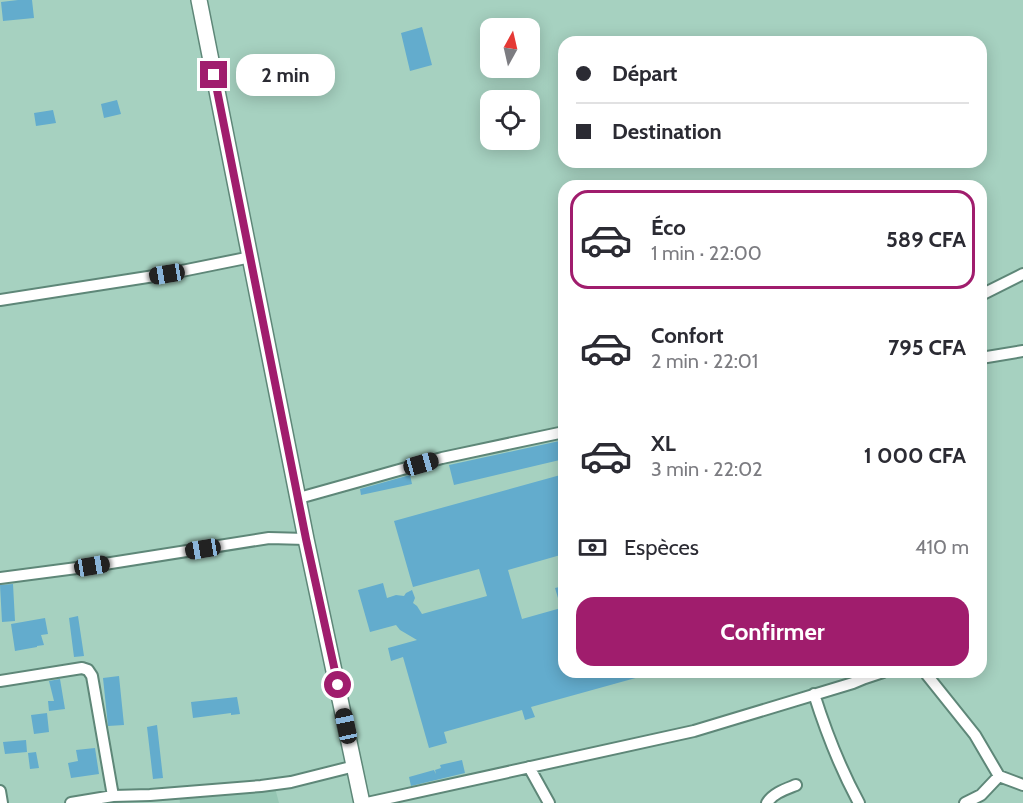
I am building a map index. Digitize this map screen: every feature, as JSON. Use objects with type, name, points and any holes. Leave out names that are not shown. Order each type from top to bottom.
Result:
[{"type":"main road","points":[[199,0],[306,539],[362,803]]},
{"type":"street","points":[[0,300],[167,274],[251,257]]},
{"type":"street","points":[[987,292],[1023,274]]},
{"type":"street","points":[[987,357],[1023,351]]},
{"type":"street","points":[[299,498],[442,458],[558,433]]},
{"type":"street","points":[[0,578],[269,538],[306,539]]},
{"type":"street","points":[[0,681],[82,668],[88,670],[92,676],[113,796]]},
{"type":"street","points":[[367,803],[694,731],[814,694],[856,678]]},
{"type":"street","points":[[929,678],[975,735],[999,776],[1023,786]]},
{"type":"street","points":[[814,694],[825,730],[859,803]]},
{"type":"street","points":[[71,803],[113,796],[173,794],[261,786],[291,782],[355,766]]},
{"type":"street","points":[[529,767],[549,803]]},
{"type":"street","points":[[965,803],[981,795],[999,776]]},
{"type":"street","points":[[767,803],[776,794],[796,785]]},
{"type":"street","points":[[0,791],[2,803]]},
{"type":"shaded area","points":[[275,788],[279,803],[180,803],[179,795]]},
{"type":"building","points":[[32,0],[34,18],[3,21],[1,2]]},
{"type":"building","points":[[422,27],[432,65],[410,71],[401,33]]},
{"type":"building","points":[[117,100],[121,114],[104,118],[101,104]]},
{"type":"building","points":[[53,110],[56,123],[36,126],[34,113]]},
{"type":"building","points":[[558,441],[558,460],[454,485],[449,465]]},
{"type":"building","points":[[410,475],[412,484],[361,495],[360,489]]},
{"type":"building","points":[[558,476],[558,556],[508,570],[522,619],[558,609],[558,678],[636,678],[531,707],[535,717],[525,720],[522,710],[444,732],[447,743],[429,748],[403,657],[391,661],[388,648],[417,640],[396,625],[370,632],[358,590],[383,583],[387,598],[396,595],[404,596],[412,590],[415,598],[413,603],[422,614],[487,596],[479,569],[413,587],[394,521]]},
{"type":"building","points":[[13,584],[15,621],[2,622],[0,585]]},
{"type":"building","points":[[78,616],[84,656],[74,657],[69,618]]},
{"type":"building","points":[[45,618],[48,634],[41,635],[44,645],[15,651],[11,624]]},
{"type":"building","points":[[119,676],[124,725],[108,726],[103,678]]},
{"type":"building","points":[[60,679],[65,709],[49,711],[48,701],[54,701],[49,681]]},
{"type":"building","points":[[237,697],[240,714],[193,718],[191,702]]},
{"type":"building","points":[[47,713],[49,732],[34,734],[31,715]]},
{"type":"building","points":[[157,725],[163,778],[153,779],[147,727]]},
{"type":"building","points":[[26,740],[27,752],[5,754],[3,742]]},
{"type":"building","points":[[95,748],[99,774],[71,778],[68,763],[78,761],[76,750]]},
{"type":"building","points":[[36,752],[39,768],[30,769],[28,753]]},
{"type":"building","points":[[462,760],[465,773],[411,786],[409,777],[434,770],[436,774],[435,770],[441,768],[440,765]]},
{"type":"route","points":[[214,75],[306,539],[338,685]]}]
